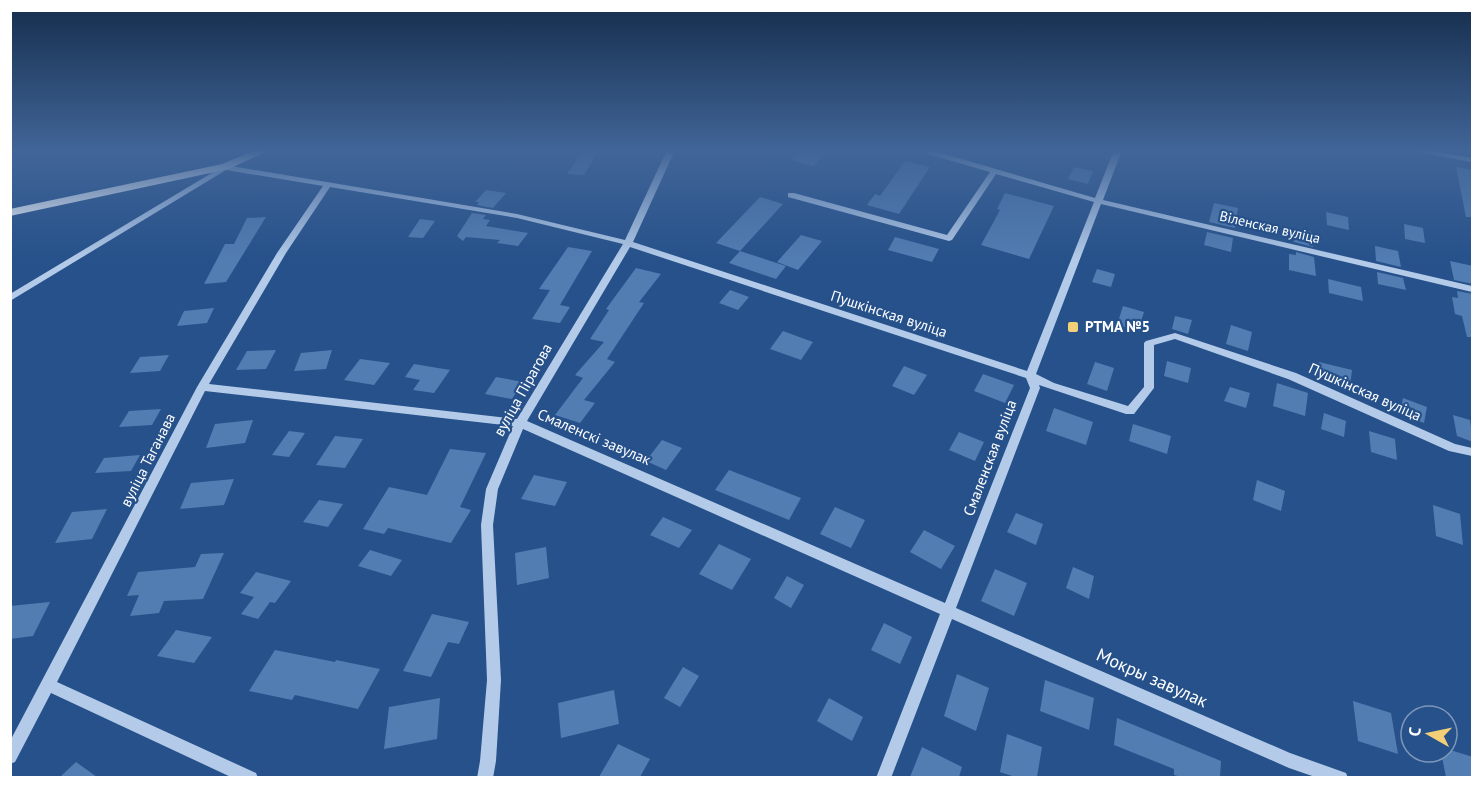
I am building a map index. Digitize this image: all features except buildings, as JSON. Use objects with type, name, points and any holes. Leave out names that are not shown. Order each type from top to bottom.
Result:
[{"type":"main road","points":[[10,213],[133,187]]},
{"type":"street","points":[[10,298],[193,187]]},
{"type":"street","name":"вуліца Таганава","points":[[10,757],[202,387],[295,231],[326,187]]},
{"type":"street","name":"Пушкінская вуліца","points":[[338,187],[517,216],[628,243],[1130,411],[1149,388],[1149,343],[1174,336],[1292,376],[1453,448],[1473,452]]},
{"type":"street","name":"вуліца Пірагова","points":[[485,777],[489,761],[494,680],[488,525],[492,489],[520,423],[628,243],[653,187]]},
{"type":"street","points":[[791,195],[949,238],[983,187]]},
{"type":"street","name":"Віленская вуліца","points":[[1049,187],[1098,201],[1473,289]]},
{"type":"street","name":"Смаленская вуліца","points":[[884,777],[1035,388],[1030,376],[1104,187]]},
{"type":"street","name":"Смаленскі завулак","points":[[202,387],[520,423],[948,611]]},
{"type":"street","name":"Мокры завулак","points":[[948,611],[1289,759],[1341,777]]},
{"type":"street","points":[[49,685],[251,777]]},
{"type":"place","name":"РТМА №5","points":[[1073,327]]}]
